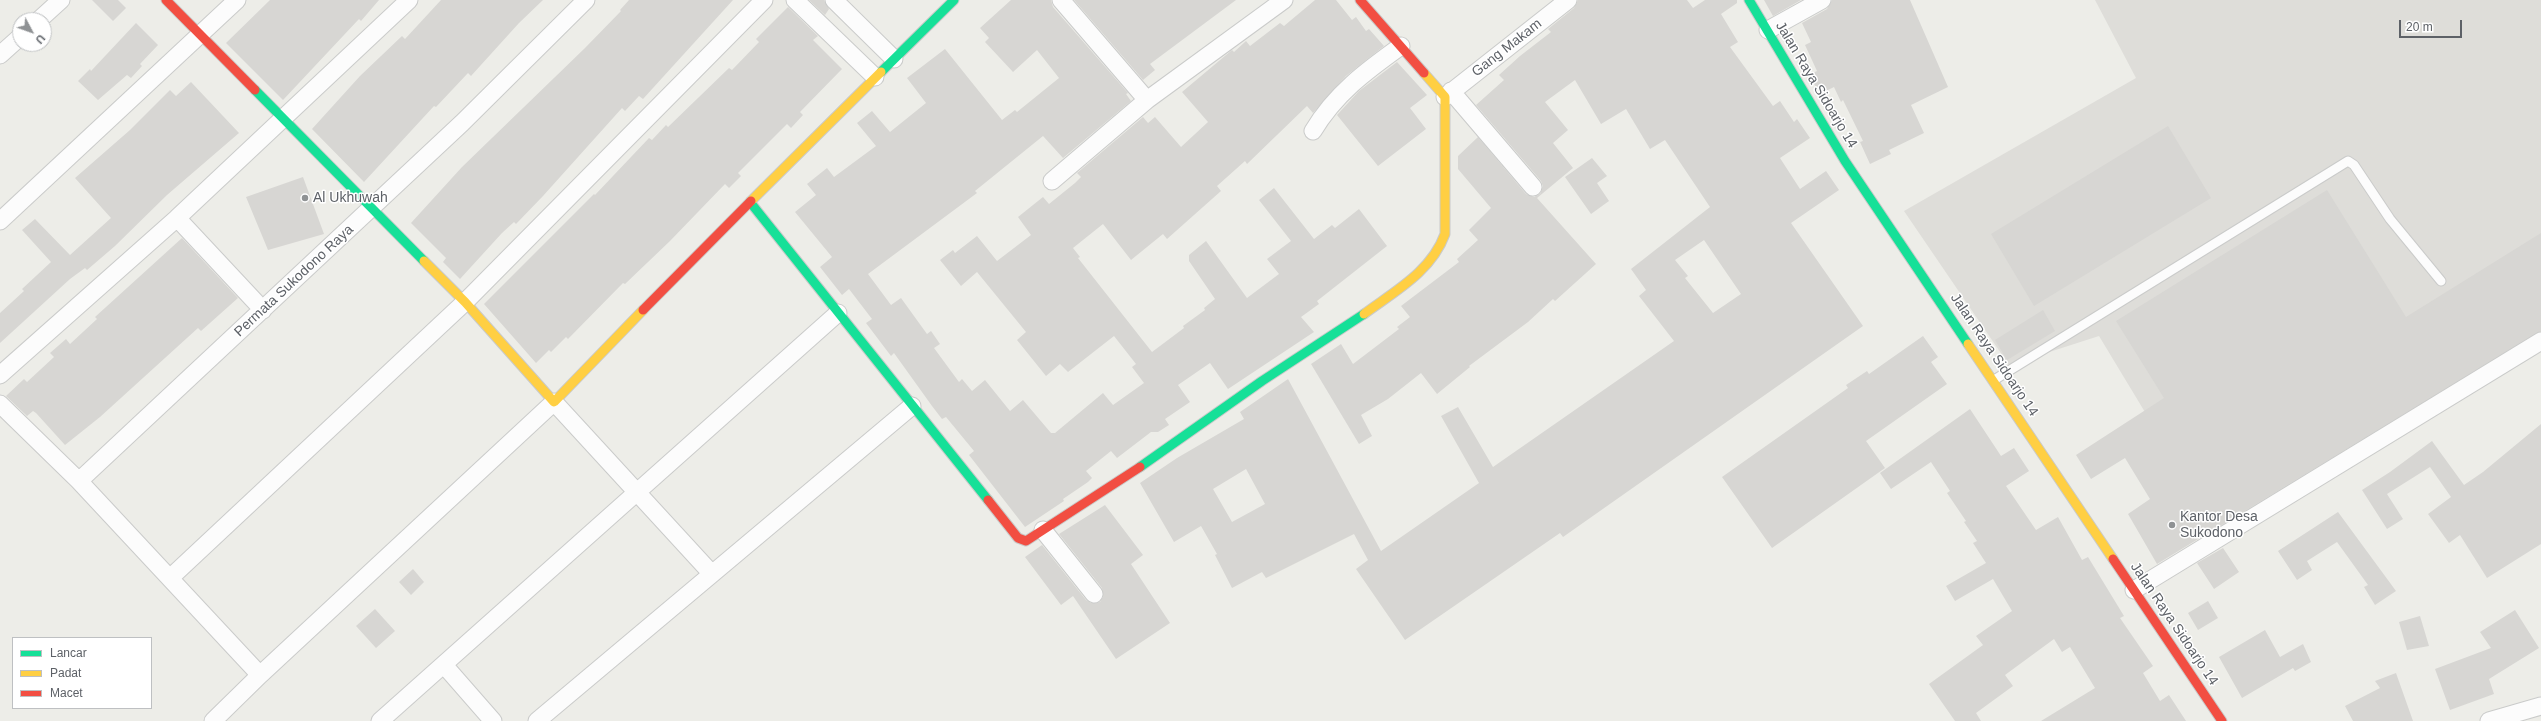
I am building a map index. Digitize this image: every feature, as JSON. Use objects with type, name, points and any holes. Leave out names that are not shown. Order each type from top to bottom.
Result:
[{"type":"street","points":[[48,12],[61,0]]},
{"type":"street","points":[[166,0],[465,302],[554,402],[712,574]]},
{"type":"street","points":[[0,221],[237,0]]},
{"type":"street","points":[[0,375],[178,218],[284,120],[409,0]]},
{"type":"street","name":"Permata Sukodono Raya","points":[[79,482],[462,123],[586,0]]},
{"type":"street","points":[[170,578],[465,302],[764,0]]},
{"type":"street","points":[[795,0],[876,77]]},
{"type":"street","points":[[834,0],[894,59]]},
{"type":"street","points":[[213,721],[260,675],[554,402],[750,202],[954,0]]},
{"type":"street","points":[[1061,0],[1147,100]]},
{"type":"street","points":[[1052,181],[1147,100],[1284,0]]},
{"type":"street","points":[[1360,0],[1533,187]]},
{"type":"street","name":"Gang Makam","points":[[1448,94],[1568,0]]},
{"type":"street","name":"Jalan Raya Sidoarjo 14","points":[[1749,0],[1846,161],[2222,721]]},
{"type":"street","points":[[1768,30],[1822,0]]},
{"type":"street","points":[[0,55],[12,44]]},
{"type":"street","points":[[1313,131],[1328,107],[1355,79],[1401,46]]},
{"type":"street","points":[[750,202],[1018,538],[1026,542],[1128,475],[1262,381],[1360,317],[1428,266],[1440,248],[1445,234],[1448,94]]},
{"type":"street","points":[[178,218],[263,310]]},
{"type":"street","points":[[380,721],[838,313]]},
{"type":"street","points":[[2134,590],[2541,341]]},
{"type":"street","points":[[0,404],[79,482],[260,675]]},
{"type":"street","points":[[537,721],[912,406]]},
{"type":"street","points":[[1043,530],[1094,594]]},
{"type":"street","points":[[444,665],[493,721]]},
{"type":"street","points":[[2488,721],[2541,706]]},
{"type":"lane","points":[[1994,380],[2348,161],[2354,165],[2390,219],[2441,281]]},
{"type":"shaded area","points":[[2095,0],[2541,0],[2541,334],[2221,538],[2099,336],[2009,365],[1904,211],[2136,78]]},
{"type":"building","points":[[92,0],[118,0],[126,8],[113,21]]},
{"type":"building","points":[[270,0],[379,0],[361,21],[359,19],[283,100],[226,43]]},
{"type":"building","points":[[441,0],[543,0],[519,23],[471,76],[468,73],[436,107],[434,106],[364,182],[312,129],[360,76],[402,36],[405,39]]},
{"type":"building","points":[[629,0],[733,0],[643,99],[639,96],[625,111],[622,108],[543,196],[516,224],[514,222],[502,233],[460,279],[443,262],[446,258],[411,223],[462,167],[585,48],[621,11],[620,10]]},
{"type":"building","points":[[809,0],[824,0],[829,9],[825,15]]},
{"type":"building","points":[[1011,0],[1051,0],[1053,7],[1128,93],[1126,94],[1131,101],[1063,158],[1043,136],[975,191],[977,193],[868,274],[891,305],[901,298],[927,334],[931,331],[940,344],[934,348],[959,382],[962,379],[972,391],[985,380],[1010,411],[1023,400],[1051,433],[1055,433],[1103,393],[1113,405],[1144,383],[1132,367],[1136,364],[1114,336],[1068,372],[1060,364],[1046,376],[1017,340],[1026,332],[977,272],[961,286],[940,260],[953,250],[955,253],[977,236],[997,261],[1031,235],[1018,217],[1043,197],[1049,204],[1081,177],[1077,173],[1143,117],[1148,123],[1155,117],[1181,147],[1208,122],[1182,92],[1232,50],[1234,52],[1246,41],[1250,46],[1280,23],[1284,26],[1315,0],[1336,0],[1352,20],[1356,17],[1366,31],[1369,29],[1384,46],[1346,76],[1313,113],[1307,106],[1247,164],[1245,161],[1217,186],[1221,191],[1167,239],[1163,234],[1131,260],[1103,224],[1073,248],[1080,257],[1078,258],[1152,352],[1184,328],[1183,326],[1205,310],[1204,308],[1215,299],[1189,261],[1189,255],[1206,241],[1247,298],[1279,274],[1267,259],[1291,241],[1259,200],[1274,188],[1314,239],[1332,225],[1335,228],[1359,209],[1387,246],[1317,301],[1319,304],[1301,317],[1314,332],[1228,389],[1210,363],[1178,385],[1190,402],[1165,419],[1169,425],[1158,432],[1151,432],[1117,458],[1111,451],[1086,471],[1092,478],[1088,482],[1063,499],[1064,501],[1025,527],[969,455],[974,451],[946,417],[942,419],[894,353],[891,356],[866,323],[872,319],[849,289],[842,295],[820,267],[832,257],[795,212],[816,195],[807,184],[827,168],[834,177],[876,146],[857,123],[872,111],[890,132],[926,103],[907,78],[945,49],[1002,120],[1015,110],[1017,112],[1059,78],[1037,50],[1013,72],[985,42],[989,38],[980,28]]},
{"type":"building","points":[[1074,0],[1236,0],[1150,64],[1155,70],[1143,80]]},
{"type":"building","points":[[1578,0],[1687,0],[1693,8],[1705,0],[1737,0],[1737,3],[1721,14],[1738,42],[1730,47],[1773,106],[1780,101],[1794,122],[1797,119],[1810,138],[1780,158],[1800,189],[1826,171],[1839,190],[1791,223],[1863,326],[1563,537],[1560,533],[1405,640],[1356,569],[1368,560],[1354,534],[1266,578],[1262,572],[1232,588],[1215,555],[1217,554],[1201,526],[1174,542],[1140,483],[1177,458],[1244,419],[1240,412],[1288,379],[1381,551],[1479,483],[1441,416],[1458,407],[1493,467],[1674,341],[1639,296],[1646,290],[1631,269],[1710,207],[1665,140],[1650,149],[1626,109],[1601,124],[1575,80],[1545,102],[1568,130],[1553,143],[1573,168],[1537,198],[1596,264],[1555,301],[1553,299],[1528,322],[1469,366],[1470,367],[1437,394],[1421,373],[1388,399],[1361,415],[1372,436],[1359,444],[1311,364],[1341,344],[1353,364],[1399,329],[1397,327],[1410,317],[1401,306],[1459,262],[1457,259],[1478,240],[1469,230],[1491,208],[1458,169],[1458,156],[1478,137],[1526,194],[1534,197],[1540,194],[1543,186],[1541,181],[1476,105],[1504,80],[1499,75],[1520,56],[1551,32],[1548,29],[1574,8]],"holes":[[[1704,240],[1741,294],[1713,313],[1685,278],[1688,276],[1675,260]],[[1246,469],[1265,504],[1232,522],[1213,489]]]},
{"type":"building","points":[[1764,0],[1801,0],[1773,16]]},
{"type":"building","points":[[1832,0],[1910,0],[1948,87],[1911,105],[1924,133],[1889,150],[1891,154],[1870,164],[1860,142],[1863,141],[1843,100],[1841,102],[1834,87],[1820,94],[1809,75],[1817,71],[1805,45],[1811,42],[1802,23],[1827,9]]},
{"type":"building","points":[[788,7],[818,36],[813,40],[842,69],[800,112],[803,115],[791,128],[787,124],[738,173],[741,176],[729,188],[725,184],[670,241],[625,284],[623,283],[568,339],[566,337],[551,352],[549,350],[536,363],[484,304],[594,194],[595,195],[649,138],[652,140],[666,125],[668,127],[729,68],[732,70],[759,42],[756,39]]},
{"type":"building","points":[[136,23],[158,45],[140,64],[142,66],[131,78],[127,75],[98,100],[78,81],[90,69],[91,71]]},
{"type":"building","points":[[1397,62],[1427,95],[1410,108],[1426,129],[1378,166],[1337,115],[1359,91]]},
{"type":"building","points":[[191,82],[239,133],[167,195],[115,246],[87,270],[85,268],[70,279],[0,343],[0,313],[24,291],[22,289],[51,262],[22,230],[35,219],[70,255],[111,218],[75,178],[130,130],[170,90],[176,96]]},
{"type":"building","points":[[2168,126],[2211,198],[2034,306],[1991,234]]},
{"type":"building","points":[[1592,158],[1607,176],[1597,183],[1609,201],[1591,214],[1565,177]]},
{"type":"building","points":[[303,177],[324,234],[268,250],[246,197]]},
{"type":"building","points":[[2327,190],[2406,317],[2541,233],[2541,331],[2157,564],[2128,514],[2150,499],[2125,458],[2091,479],[2076,455],[2164,398],[2116,321]]},
{"type":"building","points":[[182,238],[238,298],[201,331],[198,328],[100,417],[65,445],[36,413],[33,411],[27,416],[6,396],[24,379],[27,382],[54,357],[50,353],[66,339],[70,344],[97,319],[95,317]]},
{"type":"building","points":[[2043,310],[2055,331],[2007,360],[1995,340]]},
{"type":"building","points":[[1923,336],[1938,357],[1931,362],[1947,384],[1866,441],[1885,468],[1772,548],[1722,477],[1848,388],[1846,385],[1867,371],[1869,374]]},
{"type":"building","points":[[1970,409],[2001,456],[2014,448],[2029,471],[2006,486],[2036,530],[2058,517],[2082,560],[2088,557],[2124,616],[2120,618],[2153,666],[2143,673],[2160,701],[2169,695],[2186,721],[2041,721],[2095,688],[2070,647],[2062,652],[2054,639],[2005,675],[2013,686],[1976,713],[1981,721],[1955,721],[1929,684],[1983,645],[1976,636],[2012,611],[1993,579],[1955,601],[1946,586],[1986,563],[1973,543],[1977,541],[1964,522],[1966,521],[1947,493],[1950,491],[1931,462],[1891,489],[1880,473]]},
{"type":"building","points":[[2541,424],[2541,544],[2487,578],[2460,535],[2449,543],[2428,514],[2451,497],[2430,467],[2387,494],[2403,519],[2387,529],[2362,490],[2390,472],[2432,441],[2464,485],[2483,472]]},
{"type":"building","points":[[1105,505],[1143,555],[1131,564],[1170,623],[1116,659],[1073,596],[1061,605],[1025,557],[1042,545],[1086,600],[1091,603],[1100,602],[1103,597],[1102,588],[1059,534]]},
{"type":"building","points":[[2338,512],[2396,591],[2375,605],[2364,587],[2368,585],[2337,542],[2307,561],[2312,570],[2297,580],[2278,551]]},
{"type":"building","points":[[2223,548],[2239,572],[2214,589],[2197,563]]},
{"type":"building","points":[[413,569],[424,582],[411,595],[399,582]]},
{"type":"building","points":[[2208,601],[2218,618],[2198,630],[2188,613]]},
{"type":"building","points":[[375,609],[395,631],[376,648],[356,626]]},
{"type":"building","points":[[2515,610],[2539,648],[2489,679],[2494,694],[2450,710],[2435,669],[2491,648],[2480,632]]},
{"type":"building","points":[[2420,616],[2429,646],[2407,650],[2399,622]]},
{"type":"building","points":[[2265,630],[2280,657],[2303,644],[2311,662],[2295,671],[2293,668],[2242,698],[2219,657]]},
{"type":"building","points":[[2396,673],[2413,721],[2353,721],[2345,706],[2380,688],[2375,681]]},
{"type":"traffic: fast","points":[[881,72],[954,0]]},
{"type":"traffic: fast","points":[[1749,0],[1845,161],[1968,344]]},
{"type":"traffic: fast","points":[[255,90],[424,261]]},
{"type":"traffic: fast","points":[[750,202],[988,500]]},
{"type":"traffic: fast","points":[[1140,467],[1262,381],[1364,314]]},
{"type":"traffic: slow","points":[[751,201],[881,72]]},
{"type":"traffic: slow","points":[[1364,314],[1411,280],[1431,259],[1445,234],[1445,97],[1424,73]]},
{"type":"traffic: slow","points":[[424,261],[465,302],[554,402],[643,310]]},
{"type":"traffic: slow","points":[[1968,344],[2113,559]]},
{"type":"traffic: jam","points":[[166,0],[255,90]]},
{"type":"traffic: jam","points":[[1360,0],[1424,73]]},
{"type":"traffic: jam","points":[[643,310],[751,201]]},
{"type":"traffic: jam","points":[[988,500],[1018,538],[1026,541],[1140,467]]},
{"type":"traffic: jam","points":[[2113,559],[2222,721]]},
{"type":"place","name":"Al Ukhuwah","points":[[305,198]]},
{"type":"place","name":"Kantor Desa Sukodono","points":[[2172,525]]}]
